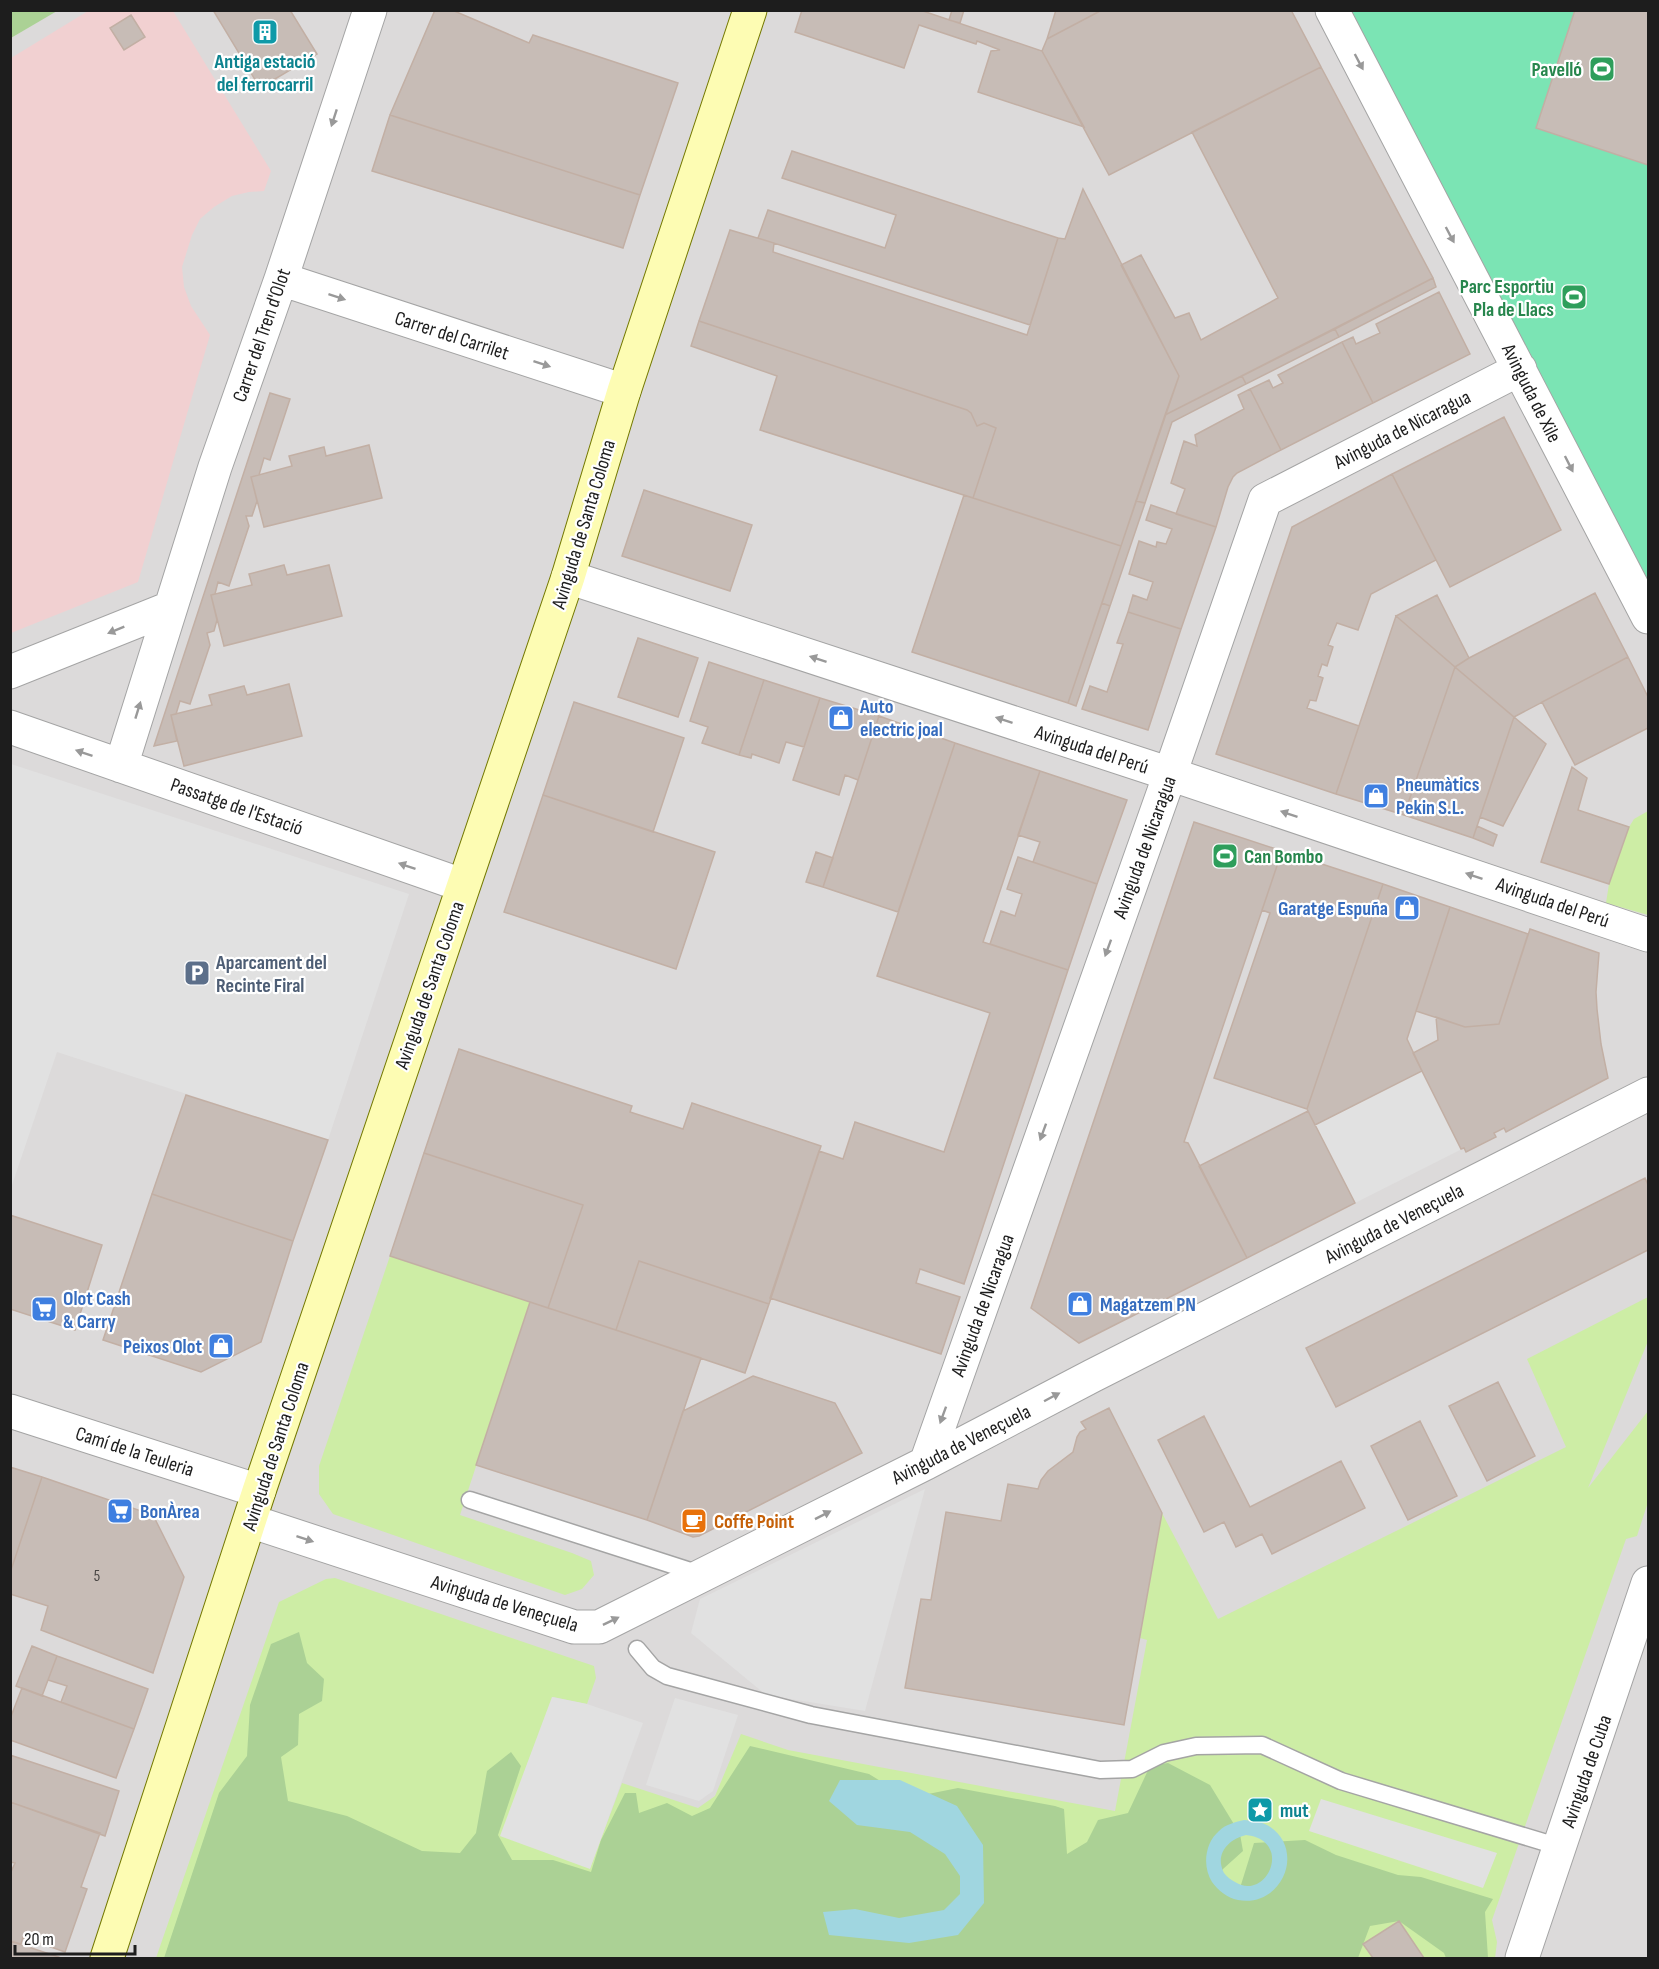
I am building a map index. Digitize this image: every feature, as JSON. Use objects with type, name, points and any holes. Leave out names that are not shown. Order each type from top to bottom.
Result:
[{"type":"main road","name":"Avinguda de Santa Coloma","points":[[107,1959],[254,1506],[568,577],[624,391],[750,10]]},
{"type":"street","name":"Carrer del Tren d'Olot","points":[[121,766],[215,467],[281,279],[370,10]]},
{"type":"street","name":"Avinguda de Xile","points":[[1332,10],[1648,617]]},
{"type":"street","name":"Carrer del Carrilet","points":[[281,279],[624,391]]},
{"type":"street","name":"Avinguda de Nicaragua","points":[[926,1463],[1265,500],[1520,369]]},
{"type":"street","name":"Avinguda del Perú","points":[[568,577],[1170,774],[1648,935]]},
{"type":"street","points":[[10,672],[170,608]]},
{"type":"street","name":"Passatge de l'Estació","points":[[10,727],[462,885]]},
{"type":"street","name":"Avinguda de Veneçuela","points":[[254,1506],[574,1627],[599,1627],[926,1463],[1092,1376],[1648,1094]]},
{"type":"street","name":"Camí de la Teuleria","points":[[10,1411],[254,1506]]},
{"type":"street","name":"Avinguda de Cuba","points":[[1522,1959],[1648,1583]]},
{"type":"lane","points":[[470,1500],[702,1575]]},
{"type":"lane","points":[[637,1648],[653,1668],[667,1676],[811,1715],[1100,1770],[1132,1769],[1164,1753],[1196,1746],[1262,1745],[1341,1781],[1560,1847]]},
{"type":"shaded area","points":[[57,10],[1648,11],[1648,1958],[11,1958],[11,38]]},
{"type":"shaded area","points":[[88,11],[173,11],[271,171],[264,191],[232,196],[214,207],[200,219],[192,235],[182,267],[184,287],[191,306],[210,335],[138,582],[11,633],[11,58]]},
{"type":"shaded area","name":"Aparcament del Recinte Firal","points":[[11,764],[409,894],[328,1140],[57,1052],[11,1185]]},
{"type":"shaded area","points":[[1422,1071],[1464,1148],[1355,1203],[1315,1125]]},
{"type":"shaded area","points":[[925,1489],[865,1711],[766,1695],[691,1633],[700,1599]]},
{"type":"shaded area","points":[[552,1697],[587,1704],[643,1723],[590,1869],[500,1836]]},
{"type":"shaded area","points":[[675,1698],[738,1715],[713,1791],[699,1801],[646,1785]]},
{"type":"shaded area","points":[[1321,1799],[1497,1853],[1483,1888],[1309,1831]]},
{"type":"green space","points":[[11,10],[57,10],[57,11],[11,38]]},
{"type":"green space","name":"Parc Esportiu Pla de Llacs","points":[[1350,11],[1648,11],[1648,583]]},
{"type":"green space","points":[[1648,811],[1648,915],[1606,903],[1609,884],[1629,827],[1634,819]]},
{"type":"green space","points":[[390,1256],[530,1302],[460,1515],[591,1561],[594,1575],[582,1589],[565,1595],[333,1514],[319,1494],[319,1466]]},
{"type":"green space","points":[[1648,1297],[1648,1341],[1588,1488],[1648,1411],[1648,1502],[1637,1536],[1626,1539],[1492,1920],[1497,1942],[1495,1958],[156,1958],[279,1602],[326,1579],[335,1578],[594,1666],[596,1678],[587,1704],[553,1697],[590,1868],[622,1783],[698,1808],[715,1796],[741,1734],[788,1750],[1115,1811],[1147,1640],[1140,1638],[1162,1513],[1218,1619],[1566,1447],[1527,1359]]},
{"type":"green space","points":[[299,1632],[307,1663],[324,1679],[322,1701],[299,1714],[298,1745],[281,1757],[288,1801],[347,1816],[422,1851],[460,1853],[476,1833],[487,1771],[511,1752],[521,1766],[498,1835],[512,1860],[553,1860],[591,1872],[601,1840],[625,1793],[636,1793],[639,1813],[667,1803],[692,1816],[710,1808],[750,1746],[869,1774],[908,1798],[958,1788],[1064,1809],[1067,1854],[1087,1842],[1098,1820],[1128,1813],[1150,1766],[1168,1763],[1210,1785],[1240,1834],[1243,1851],[1218,1876],[1240,1888],[1254,1843],[1305,1840],[1336,1855],[1398,1875],[1421,1877],[1493,1899],[1485,1912],[1488,1958],[1446,1958],[1444,1953],[1399,1921],[1370,1926],[1358,1958],[164,1958],[219,1793],[247,1756],[250,1705],[271,1644]]},
{"type":"water","points":[[840,1780],[900,1780],[957,1806],[983,1845],[984,1903],[958,1935],[909,1943],[829,1935],[823,1912],[855,1909],[899,1918],[944,1910],[960,1894],[960,1876],[945,1854],[910,1832],[857,1825],[829,1801]]},
{"type":"water","points":[[1244,1820],[1267,1825],[1279,1835],[1286,1848],[1287,1861],[1284,1874],[1277,1886],[1267,1895],[1254,1900],[1234,1899],[1220,1891],[1209,1876],[1206,1862],[1208,1848],[1214,1836],[1225,1827]],"holes":[[[1246,1835],[1261,1839],[1269,1847],[1272,1857],[1265,1877],[1257,1884],[1247,1886],[1229,1878],[1221,1866],[1225,1848],[1234,1840]]]},
{"type":"building","name":"Antiga estació del ferrocarril","points":[[213,10],[290,10],[317,54],[260,88]]},
{"type":"building","points":[[435,10],[452,10],[529,43],[533,35],[678,83],[640,195],[390,115]]},
{"type":"building","points":[[802,10],[920,10],[1042,51],[1084,127],[978,92],[991,51],[1000,50],[977,41],[976,44],[919,25],[904,68],[795,32]]},
{"type":"building","points":[[952,10],[964,10],[960,23],[949,20]]},
{"type":"building","points":[[1056,10],[1102,10],[1047,39]]},
{"type":"building","points":[[1102,10],[1291,10],[1321,67],[1109,175],[1042,51],[1047,39]]},
{"type":"building","name":"Pavelló","points":[[1575,10],[1648,10],[1648,165],[1536,128]]},
{"type":"building","points":[[131,15],[145,37],[124,50],[110,28]]},
{"type":"building","points":[[1321,67],[1433,278],[1165,415],[1179,376],[1121,265],[1141,255],[1175,318],[1189,313],[1201,340],[1278,298],[1192,132]]},
{"type":"building","points":[[390,115],[640,195],[623,248],[372,171]]},
{"type":"building","points":[[792,151],[1058,238],[1030,325],[758,238],[768,210],[885,248],[896,215],[782,178]]},
{"type":"building","points":[[1083,189],[1179,376],[1121,546],[973,498],[996,428],[984,423],[977,426],[971,413],[967,410],[699,321],[730,230],[774,243],[773,252],[1027,335],[1058,238],[1065,239]]},
{"type":"building","points":[[1433,278],[1436,287],[1339,337],[1335,329]]},
{"type":"building","points":[[1439,292],[1470,354],[1373,403],[1342,342],[1353,337],[1356,344],[1380,333],[1376,324]]},
{"type":"building","points":[[699,321],[967,410],[971,413],[977,426],[984,423],[996,428],[973,498],[760,430],[777,376],[691,346]]},
{"type":"building","points":[[1335,329],[1339,337],[1246,384],[1242,376]]},
{"type":"building","points":[[1342,342],[1373,403],[1281,450],[1250,389],[1269,380],[1273,388],[1283,383],[1278,375]]},
{"type":"building","points":[[1242,376],[1246,384],[1172,422],[1145,503],[1136,501],[1165,415]]},
{"type":"building","points":[[1250,389],[1281,450],[1233,477],[1216,527],[1176,514],[1185,489],[1171,483],[1184,441],[1197,446],[1195,435],[1244,409],[1238,395]]},
{"type":"building","points":[[270,393],[290,399],[270,460],[264,458],[259,475],[251,477],[257,501],[252,516],[246,516],[249,526],[229,586],[218,582],[215,594],[211,595],[217,620],[214,631],[207,633],[210,645],[190,704],[180,701],[176,714],[171,715],[177,741],[154,746]]},
{"type":"building","points":[[1504,417],[1561,530],[1450,587],[1392,474]]},
{"type":"building","points":[[369,445],[382,498],[264,527],[251,477],[292,466],[289,456],[324,447],[326,456]]},
{"type":"building","points":[[1392,474],[1436,560],[1371,594],[1358,630],[1337,623],[1328,645],[1333,647],[1327,666],[1322,664],[1318,676],[1323,678],[1316,701],[1310,700],[1307,708],[1359,726],[1336,794],[1216,754],[1292,527]]},
{"type":"building","points":[[644,490],[752,525],[730,591],[622,556]]},
{"type":"building","points":[[964,495],[1121,546],[1068,703],[912,652]]},
{"type":"building","points":[[1136,501],[1145,503],[1110,606],[1102,603]]},
{"type":"building","points":[[1151,505],[1216,527],[1181,629],[1128,612],[1133,595],[1147,600],[1153,582],[1129,574],[1139,541],[1156,547],[1157,542],[1166,544],[1172,529],[1146,520]]},
{"type":"building","points":[[284,565],[287,575],[329,565],[342,616],[224,646],[211,595],[252,585],[249,574]]},
{"type":"building","points":[[1595,593],[1628,657],[1514,717],[1455,667],[1469,658]]},
{"type":"building","points":[[1437,595],[1469,658],[1455,667],[1396,616]]},
{"type":"building","points":[[1102,603],[1110,606],[1076,706],[1068,703]]},
{"type":"building","points":[[1128,612],[1181,629],[1148,730],[1082,709],[1090,686],[1107,692],[1123,644],[1117,643]]},
{"type":"building","points":[[1396,616],[1455,667],[1404,815],[1336,794]]},
{"type":"building","points":[[638,638],[698,658],[678,717],[618,697]]},
{"type":"building","points":[[1628,657],[1648,697],[1648,728],[1575,765],[1542,702]]},
{"type":"building","points":[[709,662],[764,680],[739,755],[702,743],[708,727],[690,721]]},
{"type":"building","points":[[1455,667],[1514,717],[1473,838],[1404,815]]},
{"type":"building","points":[[764,680],[820,698],[804,747],[786,742],[779,763],[752,754],[751,758],[739,755]]},
{"type":"building","points":[[289,684],[302,736],[184,766],[171,715],[212,705],[209,695],[244,686],[247,695]]},
{"type":"building","points":[[820,698],[879,716],[858,780],[845,775],[839,795],[793,780]]},
{"type":"building","points":[[574,702],[684,738],[653,832],[543,795]]},
{"type":"building","points":[[879,716],[955,743],[898,912],[823,887]]},
{"type":"building","points":[[1514,717],[1546,744],[1503,826],[1480,817]]},
{"type":"building","points":[[955,743],[1040,771],[983,942],[1068,970],[964,1284],[920,1269],[916,1283],[960,1297],[941,1354],[770,1298],[819,1151],[843,1159],[855,1122],[944,1152],[990,1013],[877,976]]},
{"type":"building","points":[[1572,767],[1587,778],[1578,810],[1629,827],[1609,884],[1541,862]]},
{"type":"building","points":[[1040,771],[1127,800],[1097,884],[1033,862],[1040,842],[1018,835]]},
{"type":"building","points":[[543,795],[715,852],[676,969],[504,912]]},
{"type":"building","points":[[1194,822],[1282,851],[1184,1142],[1188,1143],[1247,1258],[1079,1343],[1031,1308]]},
{"type":"building","points":[[1477,826],[1497,835],[1493,846],[1473,838]]},
{"type":"building","points":[[1282,851],[1383,884],[1307,1109],[1214,1078],[1270,913],[1262,910]]},
{"type":"building","points":[[816,852],[833,858],[823,887],[806,882]]},
{"type":"building","points":[[1018,857],[1097,884],[1068,970],[990,944],[1001,911],[1015,916],[1022,894],[1007,889]]},
{"type":"building","points":[[1383,884],[1450,907],[1407,1039],[1422,1071],[1315,1125],[1307,1109]]},
{"type":"building","points":[[1450,907],[1528,934],[1499,1024],[1465,1027],[1416,1011]]},
{"type":"building","points":[[1530,929],[1599,953],[1597,1009],[1608,1078],[1506,1132],[1504,1128],[1494,1133],[1496,1137],[1466,1152],[1464,1148],[1461,1149],[1413,1053],[1438,1040],[1436,1017],[1465,1027],[1499,1024]]},
{"type":"building","points":[[459,1049],[632,1106],[630,1112],[683,1129],[692,1103],[821,1146],[769,1304],[639,1261],[616,1330],[548,1308],[583,1205],[424,1153]]},
{"type":"building","points":[[186,1095],[328,1140],[293,1241],[152,1194]]},
{"type":"building","points":[[1308,1111],[1355,1203],[1247,1258],[1199,1166]]},
{"type":"building","points":[[424,1153],[583,1205],[548,1308],[390,1256]]},
{"type":"building","points":[[1645,1178],[1648,1185],[1648,1250],[1336,1407],[1306,1348]]},
{"type":"building","points":[[152,1194],[293,1241],[261,1342],[201,1372],[103,1340]]},
{"type":"building","points":[[10,1215],[102,1245],[75,1330],[10,1309]]},
{"type":"building","points":[[639,1261],[769,1304],[745,1373],[616,1330]]},
{"type":"building","points":[[530,1302],[701,1358],[647,1520],[476,1465]]},
{"type":"building","points":[[753,1376],[835,1403],[862,1453],[699,1536],[693,1537],[647,1520],[683,1411]]},
{"type":"building","points":[[1498,1382],[1535,1456],[1487,1481],[1449,1406]]},
{"type":"building","points":[[1109,1408],[1162,1513],[1124,1725],[905,1688],[921,1599],[931,1600],[946,1512],[1001,1521],[1008,1484],[1038,1489],[1048,1471],[1073,1452],[1077,1437],[1086,1429],[1081,1422]]},
{"type":"building","points":[[1204,1416],[1250,1507],[1341,1461],[1365,1508],[1272,1554],[1262,1534],[1236,1547],[1224,1522],[1204,1532],[1158,1440]]},
{"type":"building","points":[[1420,1421],[1457,1496],[1408,1520],[1371,1446]]},
{"type":"building","points":[[10,1467],[42,1477],[10,1573]]},
{"type":"building","points":[[42,1477],[153,1515],[184,1577],[153,1673],[41,1630],[48,1606],[10,1594],[10,1573]]},
{"type":"building","points":[[32,1646],[57,1656],[42,1696],[16,1686]]},
{"type":"building","points":[[57,1656],[148,1689],[134,1729],[61,1702],[67,1686],[48,1680]]},
{"type":"building","points":[[22,1688],[134,1729],[116,1778],[10,1740],[10,1719]]},
{"type":"building","points":[[10,1755],[119,1791],[105,1836],[10,1802]]},
{"type":"building","points":[[10,1802],[100,1833],[81,1887],[87,1889],[65,1952],[23,1937],[21,1944],[10,1941],[10,1874],[15,1863],[10,1862]]},
{"type":"building","points":[[1399,1921],[1424,1958],[1373,1958],[1363,1944]]},
{"type":"building","points":[[10,1941],[59,1957],[10,1958]]},
{"type":"place","name":"Antiga estació del ferrocarril","points":[[265,32]]},
{"type":"place","name":"Pavelló","points":[[1602,69]]},
{"type":"place","name":"Parc Esportiu Pla de Llacs","points":[[1574,297]]},
{"type":"place","name":"Auto electric joal","points":[[841,718]]},
{"type":"place","name":"Pneumàtics Pekin S.L.","points":[[1376,796]]},
{"type":"place","name":"Can Bombo","points":[[1225,856]]},
{"type":"place","name":"Garatge Espuña","points":[[1407,908]]},
{"type":"place","name":"Aparcament del Recinte Firal","points":[[197,973]]},
{"type":"place","name":"Magatzem PN","points":[[1080,1304]]},
{"type":"place","name":"Olot Cash & Carry","points":[[44,1309]]},
{"type":"place","name":"Peixos Olot","points":[[221,1346]]},
{"type":"place","name":"BonÀrea","points":[[120,1511]]},
{"type":"place","name":"Coffe Point","points":[[694,1521]]},
{"type":"place","name":"mut","points":[[1260,1810]]}]
